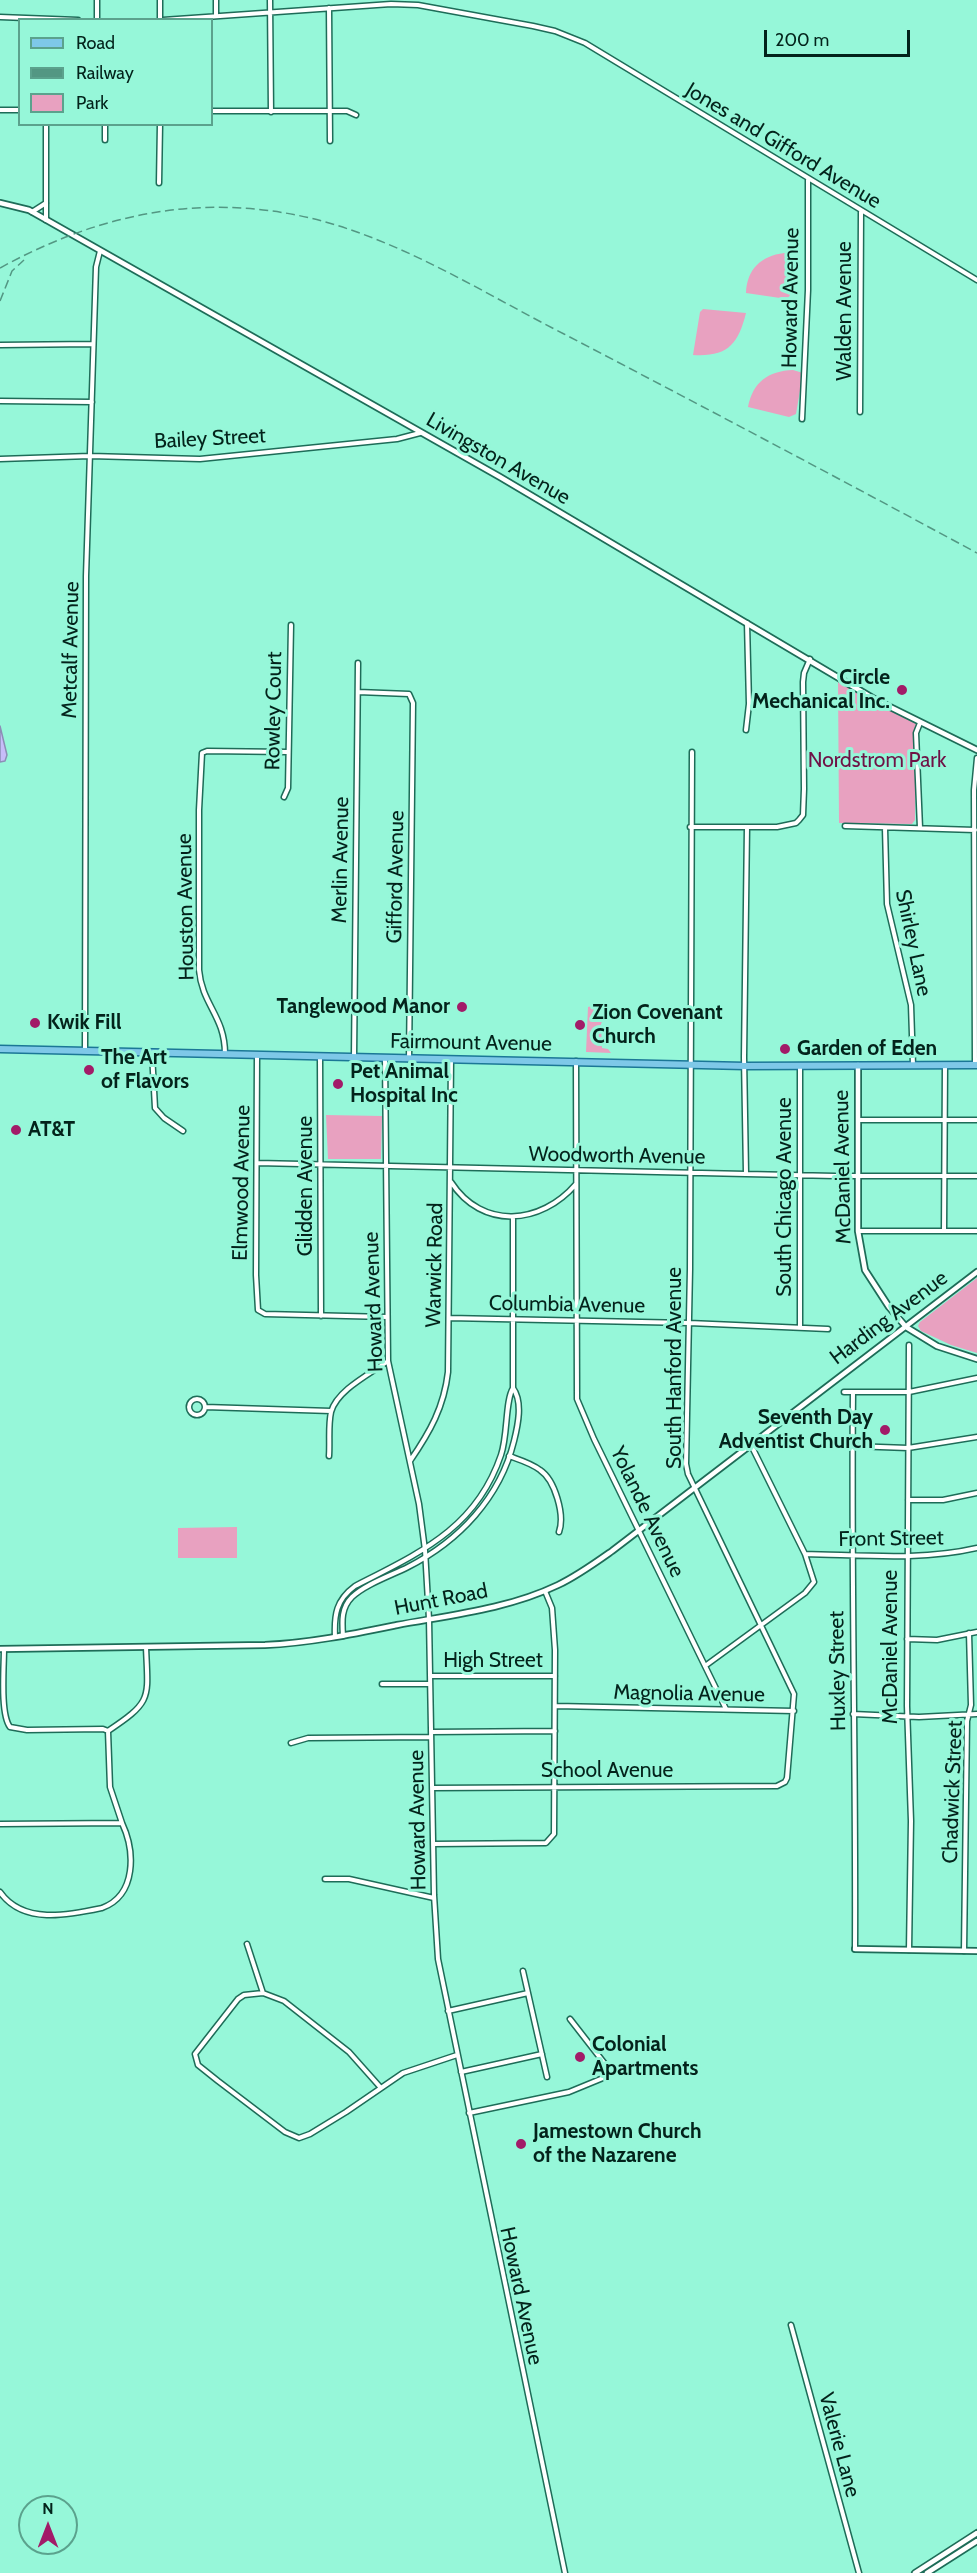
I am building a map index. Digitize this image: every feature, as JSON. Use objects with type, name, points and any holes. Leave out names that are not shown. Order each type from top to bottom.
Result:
[{"type":"main road","name":"Fairmount Avenue","points":[[0,1048],[744,1066],[976,1065]]},
{"type":"street","points":[[97,0],[97,18]]},
{"type":"street","points":[[160,0],[161,18]]},
{"type":"street","points":[[216,0],[216,16]]},
{"type":"street","points":[[270,0],[271,112]]},
{"type":"street","name":"Jones and Gifford Avenue","points":[[188,18],[391,4],[418,5],[533,26],[574,38],[977,280]]},
{"type":"street","points":[[328,8],[330,141]]},
{"type":"street","points":[[0,17],[24,18]]},
{"type":"street","points":[[0,110],[18,110]]},
{"type":"street","points":[[213,111],[352,111],[356,115]]},
{"type":"street","points":[[46,126],[46,220]]},
{"type":"street","points":[[105,126],[105,140]]},
{"type":"street","points":[[159,183],[160,126]]},
{"type":"street","name":"Howard Avenue","points":[[802,418],[808,290],[808,179]]},
{"type":"street","points":[[32,212],[46,202]]},
{"type":"street","name":"Livingston Avenue","points":[[0,203],[21,207],[32,212],[747,622],[876,700],[977,750]]},
{"type":"street","name":"Walden Avenue","points":[[860,412],[861,211]]},
{"type":"street","name":"Metcalf Avenue","points":[[85,1050],[85,684],[93,344],[96,267],[100,251]]},
{"type":"street","points":[[0,345],[93,344]]},
{"type":"street","points":[[0,401],[92,402]]},
{"type":"street","name":"Bailey Street","points":[[0,459],[26,456],[90,456],[200,459],[397,439],[420,433]]},
{"type":"street","points":[[746,730],[749,704],[747,622]]},
{"type":"street","name":"Rowley Court","points":[[284,797],[288,788],[291,625]]},
{"type":"street","points":[[690,826],[786,826],[800,820],[803,815],[804,789],[803,682],[810,659]]},
{"type":"street","name":"Merlin Avenue","points":[[354,1057],[358,663]]},
{"type":"street","name":"Gifford Avenue","points":[[357,692],[402,693],[411,697],[413,722],[409,1059]]},
{"type":"street","points":[[920,723],[916,733],[920,828]]},
{"type":"street","name":"Houston Avenue","points":[[225,1054],[223,1028],[206,998],[199,970],[202,753],[207,751],[288,752]]},
{"type":"street","name":"South Hanford Avenue","points":[[692,752],[689,1323],[686,1464],[695,1488],[790,1685]]},
{"type":"street","points":[[976,1065],[977,758]]},
{"type":"street","points":[[845,826],[975,830]]},
{"type":"street","points":[[746,1173],[744,1066],[747,827]]},
{"type":"street","name":"Shirley Lane","points":[[885,828],[887,904],[911,1005],[913,1065]]},
{"type":"street","points":[[152,1052],[155,1108],[164,1118],[183,1131]]},
{"type":"street","name":"Elmwood Avenue","points":[[257,1055],[257,1306],[265,1314],[321,1316]]},
{"type":"street","name":"Glidden Avenue","points":[[320,1056],[321,1316]]},
{"type":"street","name":"Howard Avenue","points":[[385,1058],[388,1361],[410,1461],[425,1550],[429,1619],[434,1898],[438,1959],[565,2573]]},
{"type":"street","name":"Warwick Road","points":[[410,1461],[435,1422],[446,1392],[449,1318],[451,1060]]},
{"type":"street","name":"Yolande Avenue","points":[[576,1061],[577,1399],[594,1439],[726,1709]]},
{"type":"street","name":"McDaniel Avenue","points":[[858,1065],[858,1231],[862,1260],[871,1281],[906,1327]]},
{"type":"street","points":[[944,1231],[945,1065]]},
{"type":"street","name":"South Chicago Avenue","points":[[800,1066],[800,1327]]},
{"type":"street","points":[[859,1120],[977,1120]]},
{"type":"street","name":"Woodworth Avenue","points":[[257,1163],[800,1175],[977,1176]]},
{"type":"street","points":[[451,1182],[461,1196],[481,1209],[495,1215],[513,1217],[542,1211],[559,1202],[577,1184]]},
{"type":"street","points":[[343,1636],[342,1614],[351,1598],[425,1558],[460,1532],[478,1513],[497,1483],[509,1456],[518,1418],[518,1395],[513,1388],[513,1217]]},
{"type":"street","points":[[858,1231],[977,1231]]},
{"type":"street","name":"Harding Avenue","points":[[822,1391],[977,1272]]},
{"type":"street","points":[[321,1316],[387,1317]]},
{"type":"street","name":"Columbia Avenue","points":[[449,1318],[689,1323],[828,1329]]},
{"type":"street","points":[[906,1327],[937,1346],[977,1359]]},
{"type":"street","name":"McDaniel Avenue","points":[[909,1345],[907,1555],[907,1717],[911,1809],[909,1950]]},
{"type":"street","points":[[329,1456],[332,1411],[337,1402],[351,1388],[388,1361]]},
{"type":"street","points":[[844,1392],[909,1392],[977,1378]]},
{"type":"street","points":[[335,1637],[336,1608],[344,1595],[355,1586],[425,1550],[456,1527],[487,1488],[504,1446],[508,1427],[508,1395],[513,1388]]},
{"type":"street","name":"Hunt Road","points":[[2,1649],[265,1645],[343,1636],[502,1605],[545,1591],[579,1574],[822,1391]]},
{"type":"street","name":"Huxley Street","points":[[853,1392],[855,1949]]},
{"type":"street","points":[[198,1399],[205,1407],[202,1413],[197,1415],[192,1413],[189,1406],[193,1400],[198,1399]]},
{"type":"street","points":[[205,1407],[332,1411]]},
{"type":"street","points":[[852,1446],[908,1448],[977,1437]]},
{"type":"street","points":[[705,1666],[812,1587],[814,1576],[805,1554],[751,1445]]},
{"type":"street","points":[[509,1456],[543,1471],[562,1518],[559,1532]]},
{"type":"street","points":[[908,1500],[943,1500],[977,1493]]},
{"type":"street","name":"Front Street","points":[[805,1554],[951,1554],[977,1548]]},
{"type":"street","points":[[433,1844],[546,1843],[550,1841],[556,1824],[555,1677],[552,1608],[545,1591]]},
{"type":"street","points":[[907,1639],[937,1640],[977,1632]]},
{"type":"street","name":"Chadwick Street","points":[[964,1951],[971,1705],[969,1633]]},
{"type":"street","points":[[108,1731],[139,1709],[144,1701],[147,1685],[146,1647]]},
{"type":"street","points":[[2,1649],[6,1721],[10,1727],[27,1730],[103,1728],[108,1731]]},
{"type":"street","name":"High Street","points":[[430,1676],[555,1677]]},
{"type":"street","name":"High Street","points":[[382,1684],[430,1684]]},
{"type":"street","name":"Magnolia Avenue","points":[[555,1706],[794,1711],[794,1694],[790,1685]]},
{"type":"street","name":"School Avenue","points":[[432,1788],[782,1785],[787,1778],[794,1711]]},
{"type":"street","points":[[853,1714],[907,1717],[977,1714]]},
{"type":"street","points":[[0,1892],[12,1904],[46,1916],[90,1911],[109,1906],[121,1894],[130,1873],[131,1847],[110,1787],[108,1731]]},
{"type":"street","points":[[291,1743],[294,1740],[308,1738],[555,1731]]},
{"type":"street","points":[[0,1824],[122,1823]]},
{"type":"street","points":[[325,1879],[349,1879],[434,1898]]},
{"type":"street","points":[[247,1944],[263,1993]]},
{"type":"street","points":[[855,1949],[977,1951]]},
{"type":"street","points":[[523,1971],[548,2077]]},
{"type":"street","points":[[381,2088],[349,2052],[276,1996],[263,1993],[244,1995],[238,1999],[196,2051],[195,2059],[198,2065],[285,2132],[299,2138],[310,2134],[346,2112],[412,2068],[457,2055]]},
{"type":"street","points":[[448,2011],[528,1993]]},
{"type":"street","points":[[469,2113],[569,2092],[603,2078],[606,2071],[603,2061],[570,2019]]},
{"type":"street","points":[[461,2072],[542,2054]]},
{"type":"street","name":"Valerie Lane","points":[[791,2325],[859,2573]]},
{"type":"street","points":[[915,2573],[977,2533]]},
{"type":"street","points":[[927,2573],[977,2541]]},
{"type":"green space","points":[[784,253],[798,253],[791,294],[787,299],[746,293],[749,277],[757,265],[768,257]]},
{"type":"green space","points":[[703,309],[746,313],[735,341],[729,347],[714,354],[693,355],[700,312]]},
{"type":"green space","points":[[793,370],[803,373],[796,414],[789,417],[748,407],[750,398],[763,380],[776,373]]},
{"type":"green space","name":"Nordstrom Park","points":[[838,680],[916,724],[915,820],[912,824],[839,823]]},
{"type":"green space","points":[[597,1005],[609,1007],[601,1024],[602,1048],[608,1049],[611,1053],[586,1052],[588,1007]]},
{"type":"green space","points":[[326,1115],[382,1116],[381,1159],[328,1159]]},
{"type":"green space","points":[[977,1278],[977,1353],[951,1345],[921,1331],[918,1326],[920,1322]]},
{"type":"green space","points":[[237,1527],[237,1558],[178,1558],[178,1528]]},
{"type":"shaded area","points":[[0,726],[7,755],[5,761],[0,762]]},
{"type":"railway","points":[[0,268],[62,238],[127,218],[160,212],[228,207],[303,216],[343,227],[381,241],[455,276],[977,553]]},
{"type":"railway","points":[[0,301],[12,271],[24,260]]},
{"type":"place","name":"Circle Mechanical Inc.","points":[[902,690]]},
{"type":"place","name":"Tanglewood Manor","points":[[462,1007]]},
{"type":"place","name":"Kwik Fill","points":[[35,1023]]},
{"type":"place","name":"Zion Covenant Church","points":[[580,1025]]},
{"type":"place","name":"Garden of Eden","points":[[785,1049]]},
{"type":"place","name":"The Art of Flavors","points":[[89,1070]]},
{"type":"place","name":"Pet Animal Hospital Inc","points":[[338,1084]]},
{"type":"place","name":"AT&T","points":[[16,1130]]},
{"type":"place","name":"Seventh Day Adventist Church","points":[[885,1430]]},
{"type":"place","name":"Colonial Apartments","points":[[580,2057]]},
{"type":"place","name":"Jamestown Church of the Nazarene","points":[[521,2144]]}]
